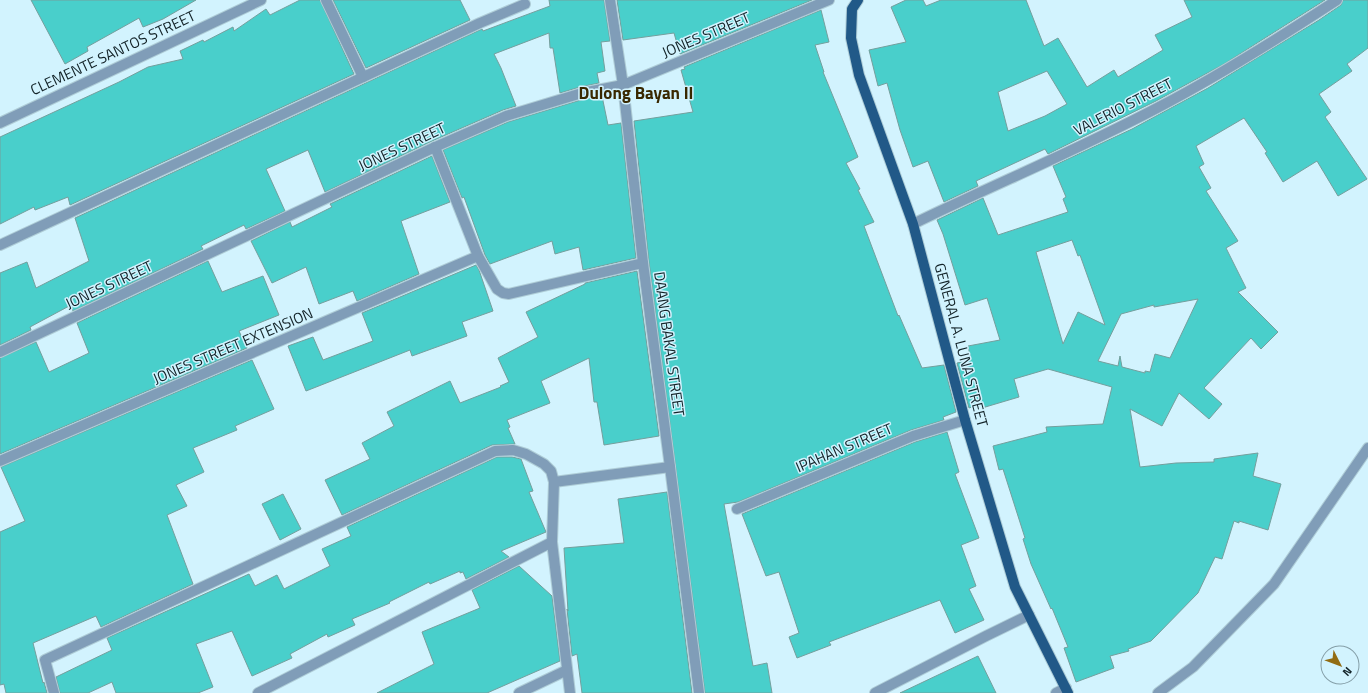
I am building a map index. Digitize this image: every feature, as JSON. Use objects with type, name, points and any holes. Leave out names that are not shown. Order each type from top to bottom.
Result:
[{"type":"main road","name":"GENERAL A. LUNA STREET","points":[[858,0],[852,9],[851,38],[859,75],[913,224],[965,420],[1015,586],[1067,690]]},
{"type":"street","name":"CLEMENTE SANTOS STREET","points":[[0,124],[261,0]]},
{"type":"street","points":[[326,0],[363,77]]},
{"type":"street","name":"DAANG BAKAL STREET","points":[[610,0],[623,85],[643,262],[699,693]]},
{"type":"street","name":"JONES STREET","points":[[0,352],[435,147],[506,116],[582,93],[623,85],[829,0]]},
{"type":"street","name":"VALERIO STREET","points":[[913,224],[1043,165],[1159,107],[1271,43],[1337,0]]},
{"type":"street","points":[[0,245],[480,23],[525,4]]},
{"type":"street","points":[[435,147],[478,256],[497,289],[503,293],[509,294],[643,262]]},
{"type":"street","name":"JONES STREET EXTENSION","points":[[0,461],[478,256]]},
{"type":"street","name":"IPAHAN STREET","points":[[737,509],[913,436],[965,420]]},
{"type":"street","points":[[1158,693],[1193,668],[1274,584],[1368,448]]},
{"type":"street","points":[[54,693],[45,660],[495,451],[513,450],[526,454],[544,464],[551,471],[554,482],[552,542],[570,693]]},
{"type":"street","points":[[554,482],[670,467]]},
{"type":"street","points":[[258,693],[552,542]]},
{"type":"street","points":[[875,693],[986,636],[1029,616]]},
{"type":"street","points":[[519,693],[567,670]]},
{"type":"street","points":[[1056,693],[1067,690]]},
{"type":"building","points":[[31,0],[196,0],[163,19],[143,27],[139,18],[87,47],[88,51],[65,64]]},
{"type":"building","points":[[300,0],[320,0],[354,74],[70,205],[68,197],[35,210],[34,207],[0,224],[0,137],[148,67],[183,59],[180,51],[203,40],[204,42],[233,27],[234,31],[266,9],[270,15]]},
{"type":"building","points":[[333,0],[460,0],[470,20],[366,68]]},
{"type":"building","points":[[549,0],[604,0],[610,41],[601,42],[605,71],[597,73],[599,83],[560,93],[553,48],[550,48],[549,33],[494,54],[516,106],[503,110],[432,141],[325,192],[308,150],[266,169],[285,211],[246,229],[244,225],[201,246],[203,249],[73,311],[71,305],[30,327],[31,330],[0,345],[0,273],[27,262],[36,288],[89,261],[75,218],[482,29],[483,31],[550,6]]},
{"type":"building","points":[[617,0],[812,0],[680,54],[674,33],[623,40]]},
{"type":"building","points":[[906,0],[923,0],[926,6],[941,0],[1026,0],[1044,46],[1058,38],[1087,87],[1114,70],[1118,77],[1163,50],[1155,35],[1192,17],[1184,0],[1325,0],[1224,64],[1156,101],[1048,154],[1045,149],[976,181],[978,186],[944,202],[928,161],[913,167],[900,130],[887,83],[878,86],[869,50],[906,42],[891,7]],"holes":[[[1047,71],[1067,104],[1045,116],[1008,131],[998,92]]]},
{"type":"building","points":[[1343,0],[1368,0],[1368,48],[1347,64],[1352,71],[1319,94],[1331,112],[1325,117],[1367,179],[1338,196],[1317,161],[1283,182],[1265,153],[1267,152],[1244,118],[1196,146],[1204,164],[1199,167],[1211,188],[1206,191],[1238,241],[1226,248],[1246,288],[1238,292],[1278,332],[1261,349],[1251,338],[1204,388],[1222,404],[1209,419],[1179,393],[1162,426],[1130,409],[1140,467],[1176,463],[1214,462],[1214,459],[1258,453],[1253,476],[1281,484],[1268,530],[1239,521],[1239,523],[1234,521],[1222,559],[1215,557],[1198,593],[1154,638],[1151,641],[1128,649],[1129,651],[1110,656],[1114,668],[1076,682],[1064,648],[1068,647],[1052,608],[1051,609],[1031,564],[1023,539],[1025,538],[1003,469],[999,470],[993,446],[1047,432],[1046,427],[1103,424],[1112,387],[1048,369],[1014,379],[1019,397],[982,408],[981,404],[969,408],[957,363],[971,360],[968,346],[1000,340],[987,298],[965,305],[943,234],[937,220],[983,198],[998,235],[1068,212],[1063,199],[1066,197],[1053,166],[1132,129],[1208,88],[1341,5]],"holes":[[[1072,240],[1078,256],[1080,255],[1105,325],[1078,312],[1063,344],[1036,252]],[[1198,299],[1170,358],[1155,354],[1150,372],[1145,371],[1145,373],[1122,367],[1120,356],[1118,366],[1098,361],[1121,314],[1154,305],[1154,307]]]},
{"type":"building","points":[[821,10],[829,42],[815,45],[823,72],[858,157],[846,163],[860,189],[858,190],[874,222],[864,226],[898,316],[899,315],[922,368],[944,365],[956,412],[943,417],[944,420],[911,430],[738,502],[724,504],[753,666],[767,663],[772,693],[705,693],[649,262],[634,121],[693,112],[681,70],[685,69],[684,67]]},
{"type":"building","points":[[602,96],[608,125],[621,123],[636,258],[583,270],[579,247],[555,254],[552,241],[490,264],[485,255],[464,197],[462,198],[443,150],[508,122],[584,99]]},
{"type":"building","points":[[432,156],[450,202],[401,221],[419,274],[357,301],[353,291],[319,304],[306,267],[272,283],[251,241],[290,222],[292,227],[332,207],[330,204]]},
{"type":"building","points":[[208,261],[222,292],[263,276],[279,315],[239,331],[247,348],[0,454],[0,358],[36,342],[49,372],[89,353],[77,323]]},
{"type":"building","points":[[476,265],[493,311],[462,322],[467,336],[412,356],[410,350],[306,391],[288,346],[313,337],[323,360],[373,341],[362,313]]},
{"type":"building","points":[[637,271],[659,436],[604,445],[597,402],[594,402],[589,358],[541,381],[550,403],[507,420],[510,427],[508,428],[515,444],[492,445],[342,515],[325,480],[370,459],[362,443],[394,426],[387,412],[450,381],[460,403],[501,387],[500,386],[509,382],[498,358],[538,337],[526,312],[585,283]]},
{"type":"building","points":[[252,360],[274,409],[235,426],[237,430],[193,448],[204,472],[176,485],[187,506],[167,515],[193,584],[101,627],[96,616],[33,643],[47,693],[6,693],[4,684],[0,685],[0,532],[25,521],[1,467]]},
{"type":"building","points":[[947,432],[959,472],[955,474],[979,538],[961,545],[976,586],[969,589],[984,620],[955,633],[940,600],[829,642],[831,645],[797,658],[789,637],[799,633],[779,572],[766,576],[742,514],[915,442]]},
{"type":"building","points":[[497,457],[512,457],[521,459],[533,491],[529,492],[546,532],[501,551],[509,557],[466,579],[463,572],[460,573],[460,571],[430,584],[429,582],[389,602],[390,603],[352,619],[355,625],[328,637],[327,634],[290,654],[292,658],[252,676],[232,631],[196,644],[213,687],[198,693],[116,693],[112,682],[88,693],[60,693],[56,677],[112,650],[107,638],[249,574],[255,586],[277,575],[284,589],[330,566],[322,549],[351,536],[347,527]]},
{"type":"building","points":[[667,492],[692,693],[582,693],[577,654],[572,656],[567,609],[568,611],[564,548],[624,543],[618,499]]},
{"type":"building","points":[[283,494],[301,529],[280,540],[262,504]]},
{"type":"building","points":[[519,566],[552,596],[560,661],[487,693],[377,693],[434,664],[422,632],[480,608],[472,590]]},
{"type":"building","points":[[978,656],[996,693],[900,693]]},
{"type":"district","name":"Dulong Bayan II","points":[[636,93]]}]
